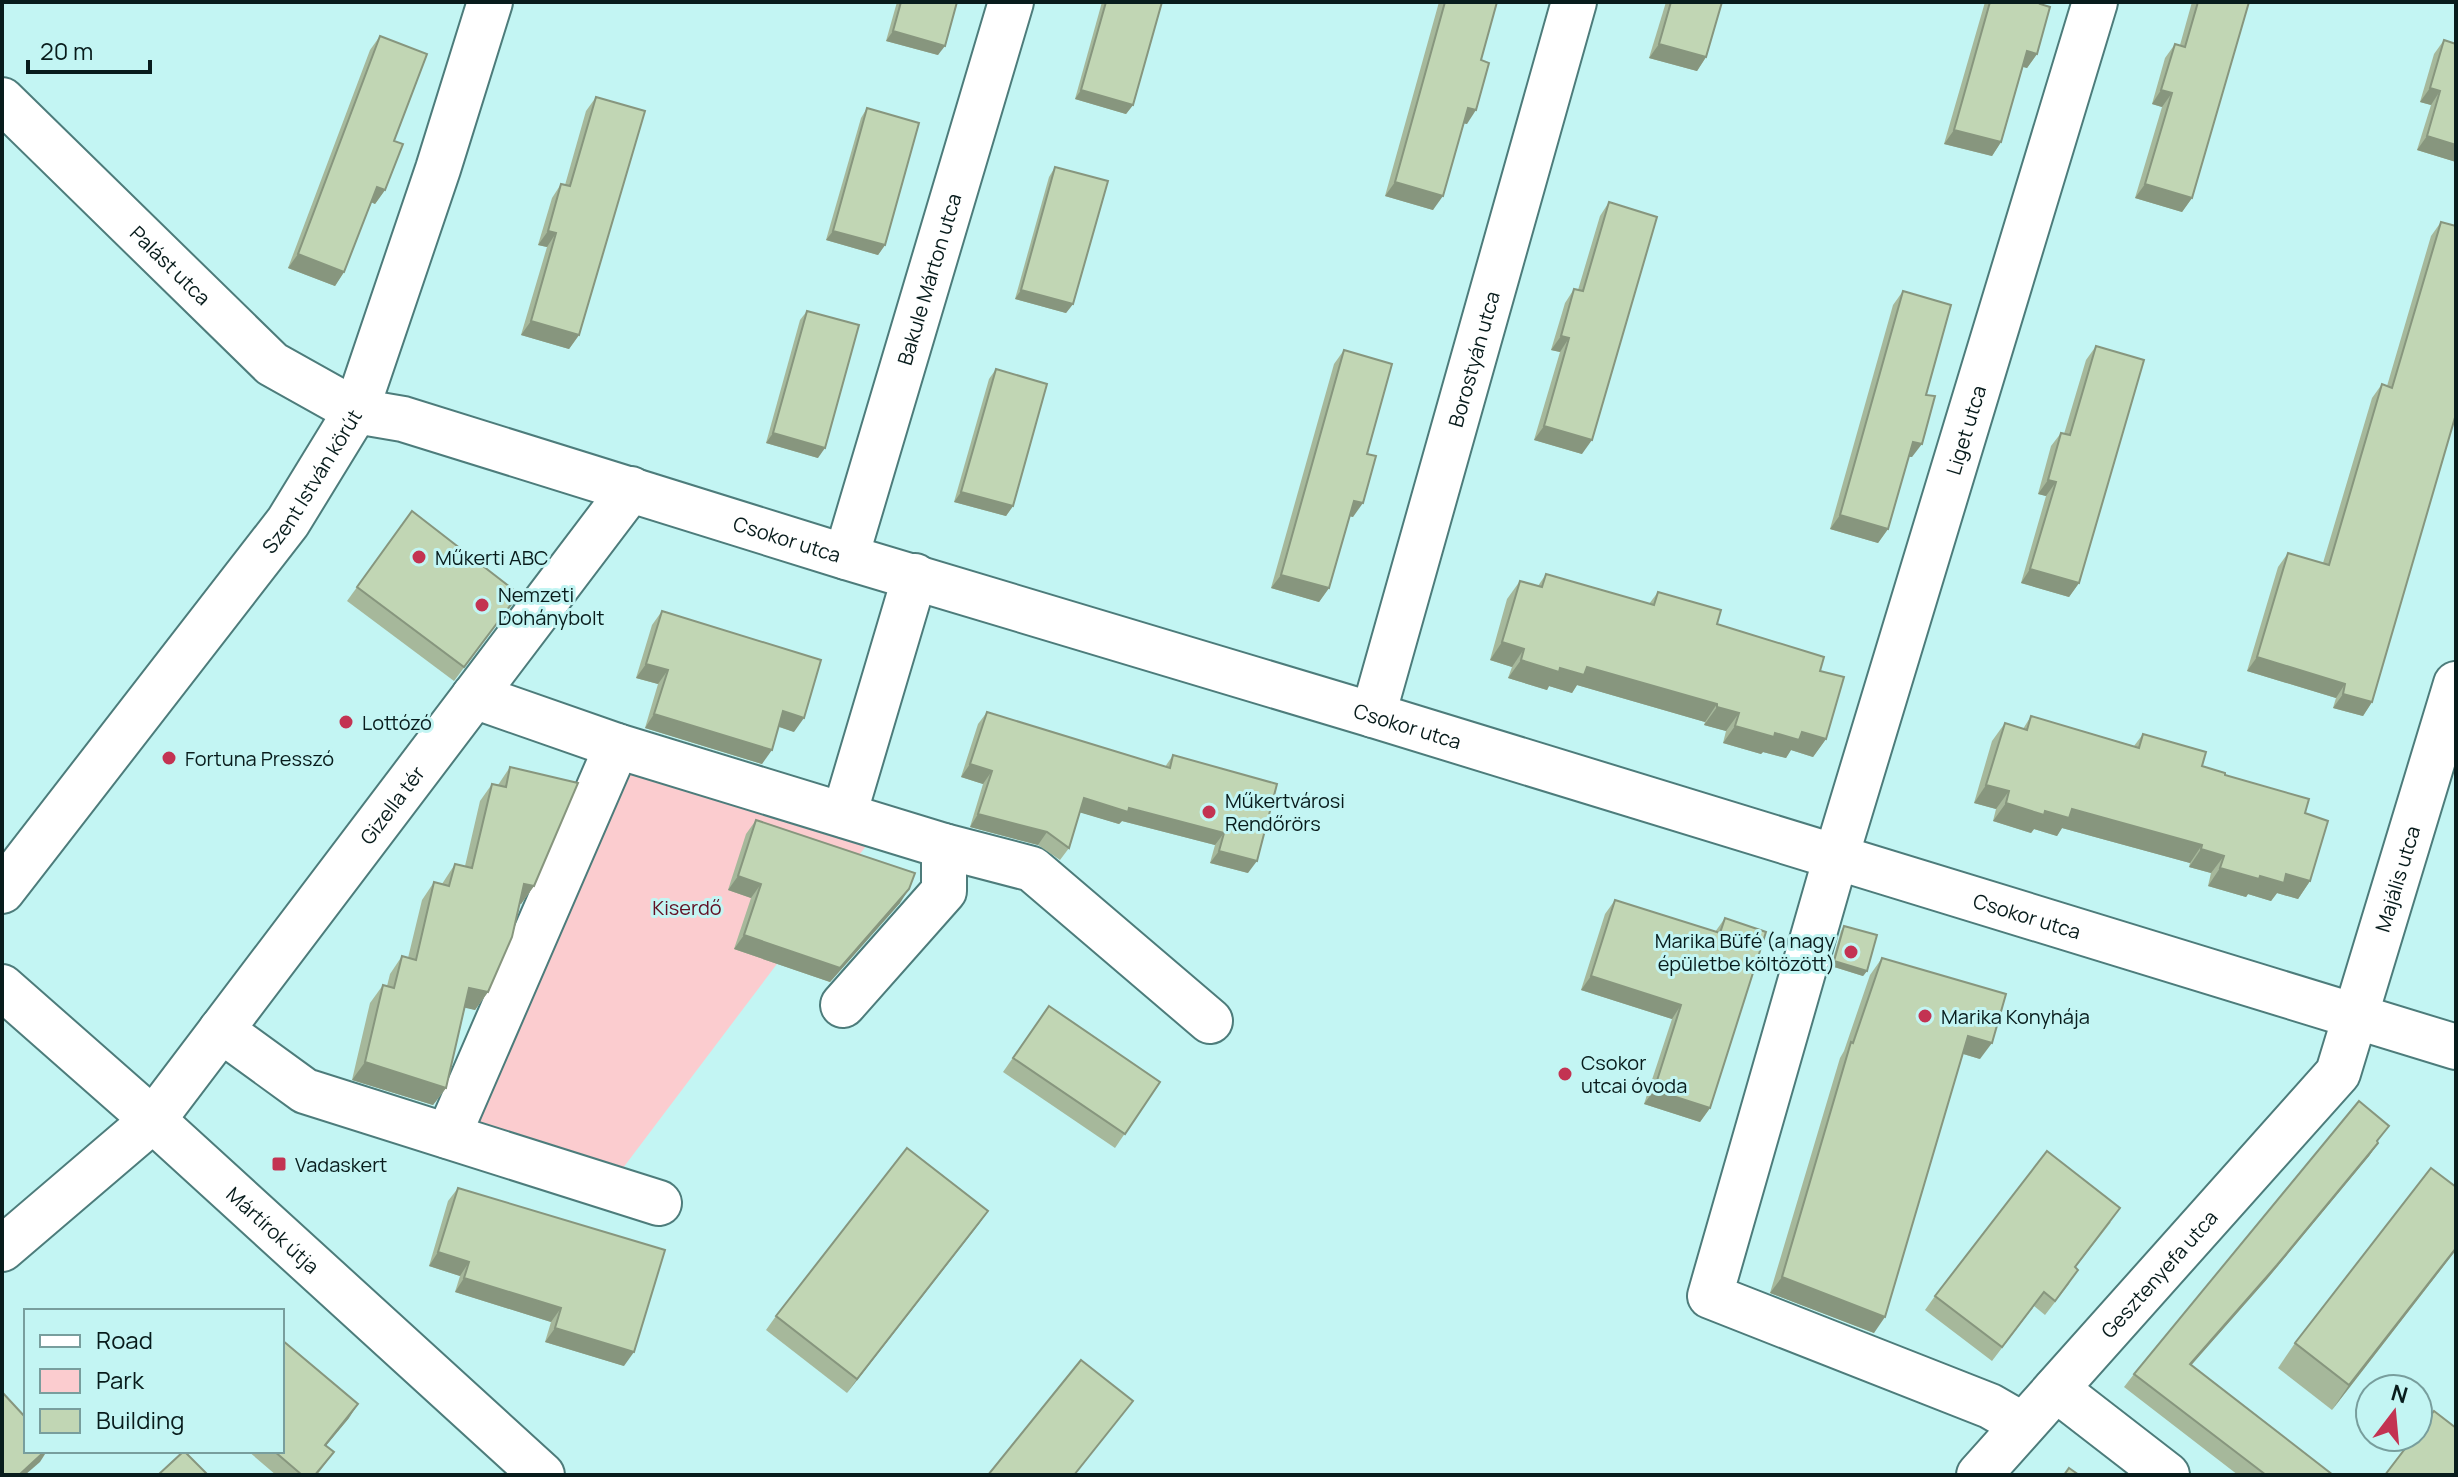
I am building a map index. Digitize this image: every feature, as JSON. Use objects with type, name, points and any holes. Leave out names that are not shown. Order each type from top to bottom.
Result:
[{"type":"street","name":"Szent István körút","points":[[2,891],[288,522],[356,411],[438,169],[490,2]]},
{"type":"street","name":"Bakule Márton utca","points":[[846,557],[1011,2]]},
{"type":"street","name":"Borostyán utca","points":[[1373,715],[1574,2]]},
{"type":"street","name":"Liget utca","points":[[2023,1425],[1990,1406],[1710,1296],[1836,857],[2095,2]]},
{"type":"street","name":"Palást utca","points":[[2,100],[272,364],[356,411]]},
{"type":"street","name":"Csokor utca","points":[[356,411],[403,419],[2456,1047]]},
{"type":"street","name":"Gizella tér","points":[[2,1249],[153,1120],[631,489]]},
{"type":"street","points":[[844,815],[915,576]]},
{"type":"street","name":"Majális utca","points":[[2338,1073],[2456,684]]},
{"type":"street","points":[[474,696],[617,746],[944,846],[1032,869],[1210,1021]]},
{"type":"street","points":[[448,1136],[617,746]]},
{"type":"street","points":[[843,1005],[944,891],[944,846]]},
{"type":"street","name":"Mártírok útja","points":[[2,987],[153,1120],[542,1475]]},
{"type":"street","points":[[221,1030],[305,1091],[659,1203]]},
{"type":"street","name":"Gesztenyefa utca","points":[[1979,1475],[2338,1073]]},
{"type":"street","points":[[2056,1389],[2167,1475]]},
{"type":"green space","name":"Kiserdő","points":[[631,771],[866,846],[623,1168],[475,1122]]},
{"type":"building","points":[[901,2],[957,2],[945,46],[893,31]]},
{"type":"building","points":[[1106,2],[1162,2],[1133,105],[1081,90]]},
{"type":"building","points":[[1445,2],[1497,2],[1481,60],[1489,63],[1476,110],[1468,108],[1443,196],[1395,182]]},
{"type":"building","points":[[1671,2],[1722,2],[1706,57],[1659,44]]},
{"type":"building","points":[[1990,2],[2041,2],[2050,7],[2037,54],[2027,51],[2001,142],[1954,130]]},
{"type":"building","points":[[2198,2],[2249,2],[2192,198],[2145,184],[2172,93],[2161,90],[2175,44],[2185,47]]},
{"type":"building","points":[[380,36],[427,54],[394,141],[403,144],[385,190],[377,187],[344,272],[298,254]]},
{"type":"building","points":[[2444,40],[2456,44],[2456,145],[2427,136],[2440,91],[2430,88]]},
{"type":"building","points":[[596,97],[645,111],[579,335],[531,321],[556,233],[548,231],[561,184],[570,186]]},
{"type":"building","points":[[867,108],[919,123],[885,245],[833,231]]},
{"type":"building","points":[[1055,167],[1108,181],[1073,304],[1021,290]]},
{"type":"building","points":[[1609,202],[1657,217],[1592,440],[1544,426],[1569,338],[1561,336],[1574,289],[1583,291]]},
{"type":"building","points":[[2441,222],[2456,226],[2456,414],[2372,702],[2343,694],[2345,684],[2257,657],[2288,553],[2329,565],[2382,384],[2392,388]]},
{"type":"building","points":[[1903,291],[1951,305],[1926,395],[1935,396],[1922,444],[1913,442],[1888,529],[1840,515]]},
{"type":"building","points":[[807,311],[859,325],[825,448],[773,433]]},
{"type":"building","points":[[2096,346],[2144,360],[2079,583],[2030,569],[2056,482],[2048,480],[2061,433],[2070,435]]},
{"type":"building","points":[[1344,350],[1392,364],[1367,454],[1376,456],[1363,503],[1354,501],[1329,588],[1281,575]]},
{"type":"building","points":[[996,369],[1047,384],[1013,506],[961,492]]},
{"type":"building","points":[[412,511],[519,594],[464,667],[357,587]]},
{"type":"building","points":[[1546,574],[1654,605],[1658,592],[1721,610],[1717,624],[1824,657],[1820,671],[1844,677],[1826,739],[1802,732],[1799,740],[1775,733],[1774,737],[1735,726],[1739,713],[1717,707],[1717,704],[1587,667],[1584,675],[1560,668],[1559,672],[1521,660],[1524,649],[1502,642],[1520,581],[1542,587]]},
{"type":"building","points":[[662,611],[821,660],[804,718],[783,711],[772,750],[654,714],[668,670],[646,664]]},
{"type":"building","points":[[987,712],[1170,768],[1173,755],[1277,784],[1257,861],[1219,851],[1224,833],[1129,808],[1128,812],[1084,798],[1069,848],[1047,832],[978,814],[992,771],[970,764]]},
{"type":"building","points":[[2031,716],[2139,748],[2143,734],[2206,752],[2202,766],[2309,799],[2305,813],[2328,821],[2310,881],[2286,874],[2284,883],[2260,876],[2259,879],[2220,868],[2224,856],[2201,849],[2202,845],[2072,809],[2069,818],[2045,811],[2044,815],[2006,803],[2009,791],[1986,785],[2005,723],[2027,730]]},
{"type":"building","points":[[510,767],[578,783],[534,886],[524,884],[512,937],[488,992],[469,988],[446,1088],[365,1062],[383,985],[394,988],[402,956],[416,960],[434,882],[449,886],[455,864],[472,868],[492,784],[506,787]]},
{"type":"building","points":[[756,820],[915,873],[909,889],[840,968],[744,935],[761,884],[738,876]]},
{"type":"building","points":[[1615,900],[1720,933],[1725,918],[1766,932],[1710,1108],[1654,1090],[1681,1005],[1591,976]]},
{"type":"building","name":"Marika Büfé (a nagy épületbe költözött)","points":[[1844,926],[1877,935],[1867,971],[1834,961]]},
{"type":"building","points":[[1882,958],[2006,994],[1992,1043],[1968,1036],[1885,1317],[1782,1277],[1851,1042]]},
{"type":"building","points":[[1049,1006],[1160,1082],[1125,1134],[1013,1058]]},
{"type":"building","points":[[2359,1101],[2389,1126],[2277,1265],[2190,1364],[2333,1475],[2266,1475],[2134,1374]]},
{"type":"building","points":[[907,1148],[988,1211],[857,1379],[776,1316]]},
{"type":"building","points":[[2047,1151],[2120,1208],[2075,1267],[2078,1270],[2055,1301],[2044,1292],[2002,1347],[1935,1296]]},
{"type":"building","points":[[2431,1168],[2456,1187],[2456,1248],[2358,1373],[2354,1373],[2349,1385],[2295,1343]]},
{"type":"building","points":[[458,1188],[665,1250],[634,1352],[555,1328],[561,1308],[464,1278],[469,1262],[438,1252]]},
{"type":"building","points":[[284,1342],[358,1404],[325,1445],[334,1452],[315,1475],[302,1475],[276,1453],[284,1453]]},
{"type":"building","points":[[1081,1360],[1133,1401],[1074,1475],[988,1475]]},
{"type":"building","points":[[2,1392],[24,1416],[24,1453],[43,1453],[19,1475],[2,1475]]},
{"type":"building","points":[[2434,1411],[2456,1428],[2456,1475],[2385,1475],[2402,1453],[2434,1453]]},
{"type":"building","points":[[182,1453],[186,1453],[208,1475],[158,1475]]},
{"type":"building","points":[[2069,1468],[2079,1475],[2064,1475]]},
{"type":"place","name":"Műkerti ABC","points":[[419,557]]},
{"type":"place","name":"Nemzeti Dohánybolt","points":[[482,605]]},
{"type":"place","name":"Lottózó","points":[[346,722]]},
{"type":"place","name":"Fortuna Presszó","points":[[169,758]]},
{"type":"place","name":"Műkertvárosi Rendőrörs","points":[[1209,812]]},
{"type":"place","name":"Marika Büfé (a nagy épületbe költözött)","points":[[1851,952]]},
{"type":"place","name":"Marika Konyhája","points":[[1925,1016]]},
{"type":"place","name":"Csokor utcai óvoda","points":[[1565,1074]]},
{"type":"place","name":"Vadaskert","points":[[279,1164]]}]
